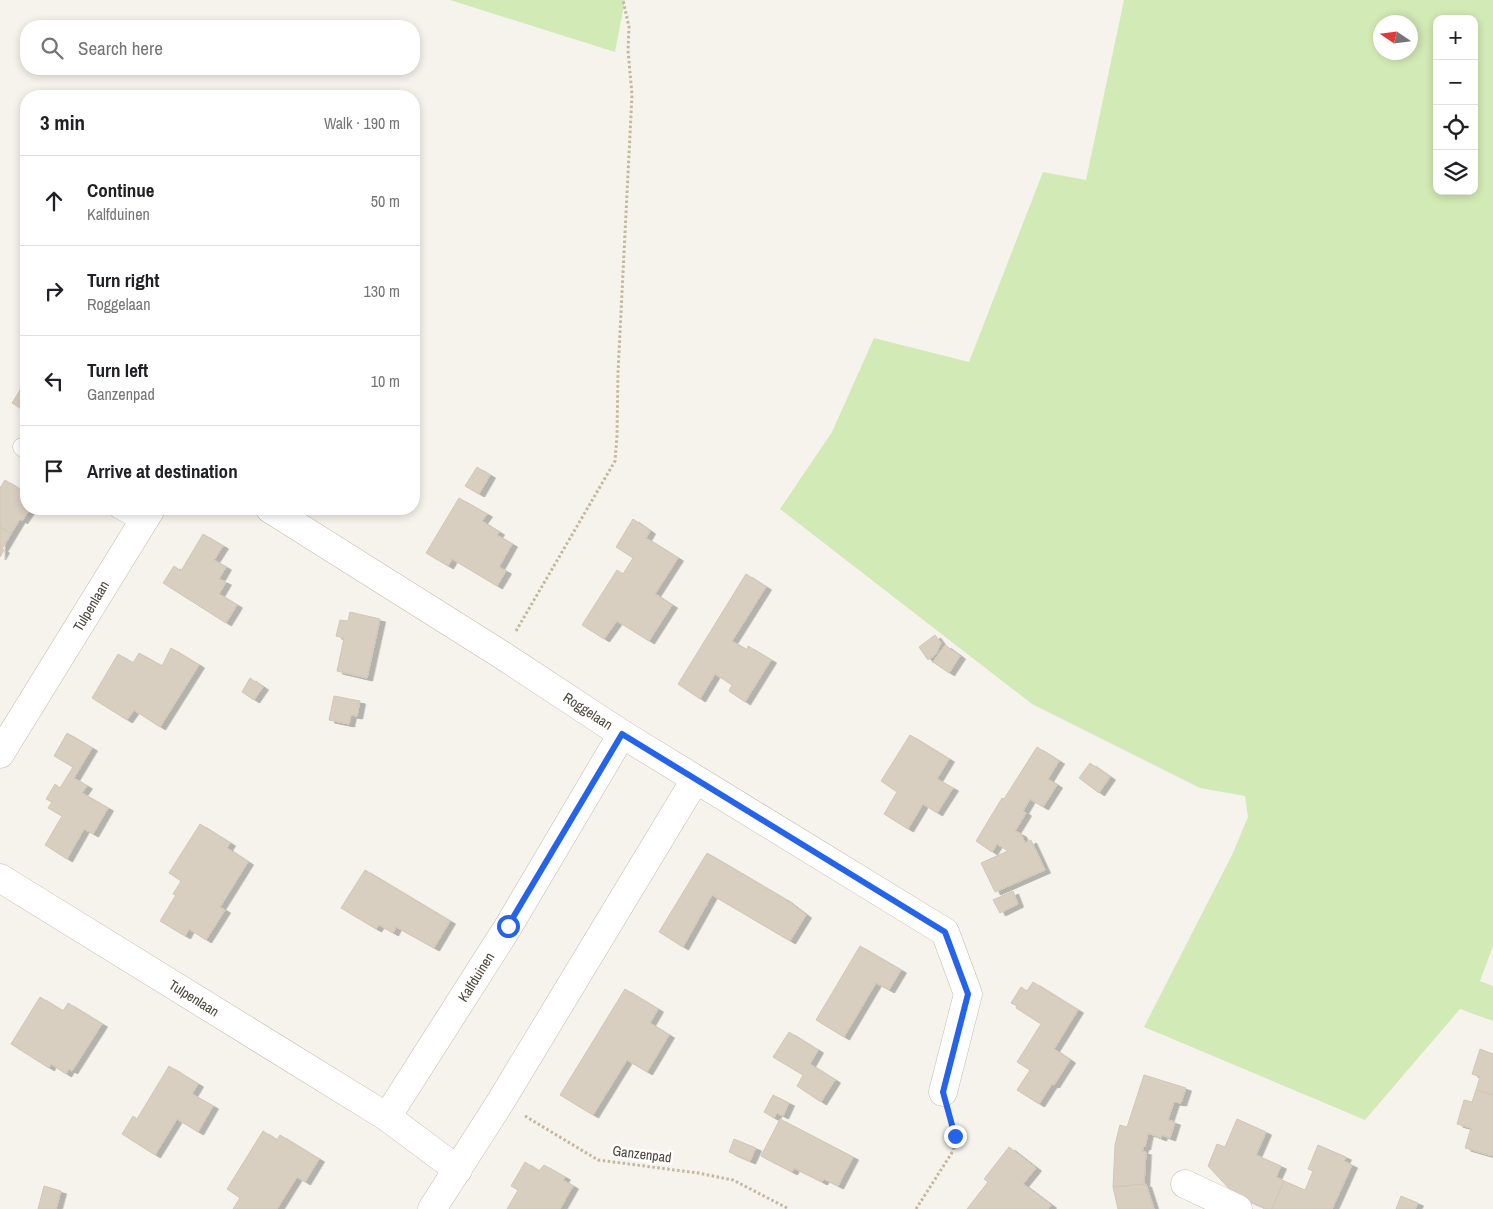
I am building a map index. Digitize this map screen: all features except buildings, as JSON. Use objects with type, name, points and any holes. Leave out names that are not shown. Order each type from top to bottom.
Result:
[{"type":"street","name":"Roggelaan","points":[[280,515],[502,655],[695,780],[945,932],[968,994],[943,1092]]},
{"type":"street","name":"Tulpenlaan","points":[[0,754],[147,516]]},
{"type":"street","name":"Kalfduinen","points":[[388,1117],[508,926],[622,734]]},
{"type":"street","points":[[432,1209],[501,1101],[695,780]]},
{"type":"street","name":"Tulpenlaan","points":[[0,878],[388,1117]]},
{"type":"street","points":[[388,1117],[458,1170]]},
{"type":"street","points":[[1185,1184],[1238,1209]]},
{"type":"path","points":[[502,655],[615,461],[632,96],[628,50],[629,27],[623,0]]},
{"type":"path","points":[[916,1209],[953,1151],[955,1136],[943,1092]]},
{"type":"path","name":"Ganzenpad","points":[[501,1101],[598,1160],[698,1173],[733,1180],[789,1209]]},
{"type":"green space","points":[[450,0],[625,0],[615,52]]},
{"type":"green space","points":[[1124,0],[1493,0],[1493,946],[1480,981],[1493,986],[1493,1021],[1460,1009],[1365,1120],[1144,1027],[1232,855],[1248,817],[1245,796],[1200,788],[1032,704],[780,509],[832,432],[874,338],[969,362],[1043,172],[1086,180]]},
{"type":"route","points":[[508,926],[622,734],[945,932],[968,994],[943,1092],[955,1136]]}]
